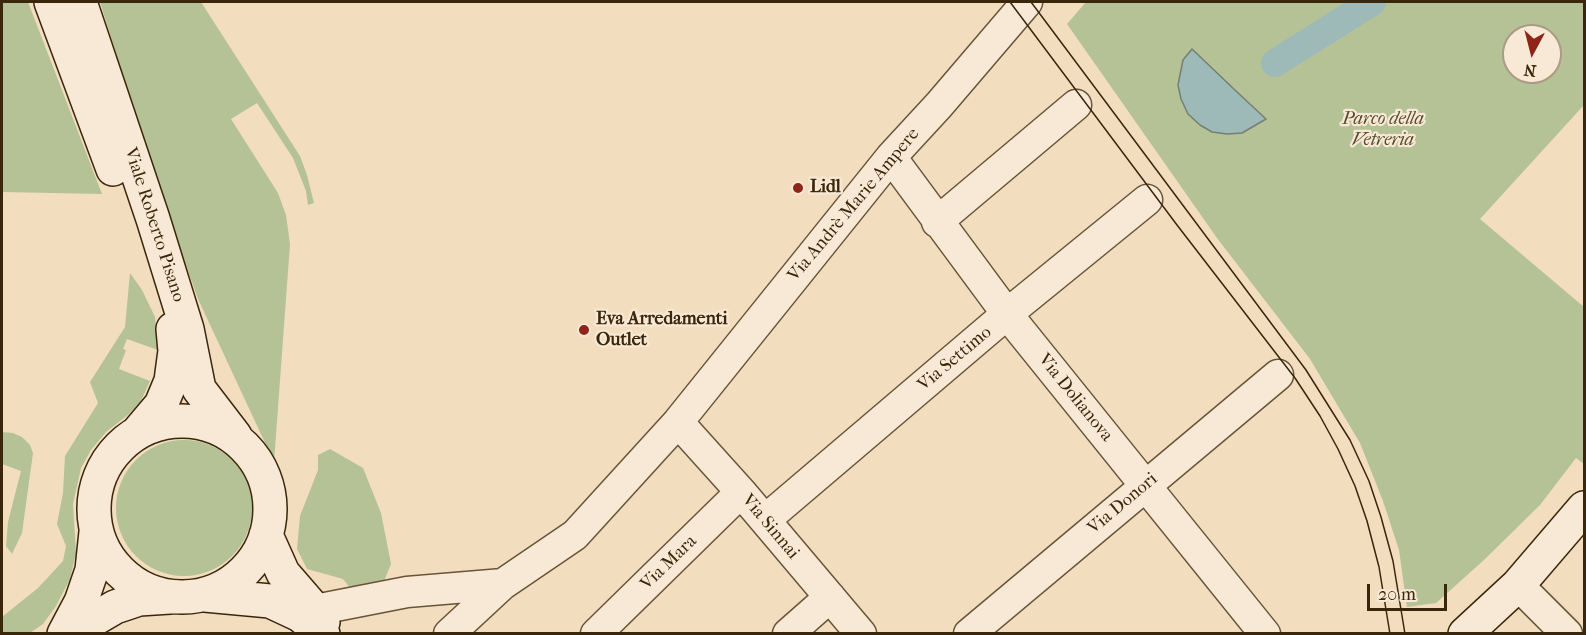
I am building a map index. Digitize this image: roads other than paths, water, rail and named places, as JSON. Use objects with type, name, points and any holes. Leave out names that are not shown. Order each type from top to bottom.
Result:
[{"type":"main road","name":"Viale Roberto Pisano","points":[[51,2],[173,330],[175,351],[171,381],[161,405],[139,431]]},
{"type":"main road","name":"Viale Roberto Pisano","points":[[80,2],[187,328],[199,389],[238,440]]},
{"type":"main road","points":[[64,633],[81,602],[92,570],[96,532],[93,503],[100,474],[116,449],[139,431],[164,422],[190,420],[215,427],[238,440],[257,461],[268,487],[271,512],[266,536],[255,560],[237,578],[213,592],[191,596],[140,599],[115,608],[69,633]]},
{"type":"main road","points":[[1465,633],[1518,585],[1584,508]]},
{"type":"main road","points":[[96,532],[105,554],[121,573],[140,587],[163,594],[270,601],[323,626]]},
{"type":"main road","points":[[266,536],[283,573],[323,626]]},
{"type":"street","name":"Via Andrè Marie Ampere","points":[[449,633],[503,584],[575,535],[678,422],[891,157],[1027,2]]},
{"type":"street","points":[[937,222],[1076,105]]},
{"type":"street","name":"Via Dolianova","points":[[891,157],[937,222],[1008,314],[1265,633]]},
{"type":"street","name":"Via Settimo","points":[[765,520],[1008,314],[1147,200]]},
{"type":"street","name":"Via Donori","points":[[969,633],[1278,375]]},
{"type":"street","name":"Via Sinnai","points":[[678,422],[861,633]]},
{"type":"street","name":"Via Mara","points":[[597,633],[741,492]]},
{"type":"street","name":"Via Andrè Marie Ampere","points":[[323,626],[407,592],[503,584]]},
{"type":"street","points":[[1518,585],[1567,633]]},
{"type":"street","points":[[788,633],[830,597]]},
{"type":"water","points":[[1192,49],[1266,119],[1242,133],[1227,134],[1212,132],[1188,114],[1178,85],[1183,60]]},
{"type":"waterway","points":[[1275,63],[1372,2]]},
{"type":"tram line","points":[[1010,2],[1295,378],[1320,416],[1355,486],[1367,521],[1379,567],[1390,634]]},
{"type":"tram line","points":[[1031,2],[1306,370],[1350,440],[1369,481],[1381,517],[1393,561],[1405,634]]},
{"type":"place","name":"Lidl","points":[[798,188]]},
{"type":"place","name":"Eva Arredamenti Outlet","points":[[584,330]]},
{"type":"park label","name":"Parco della Vetreria","points":[[1383,130]]}]
